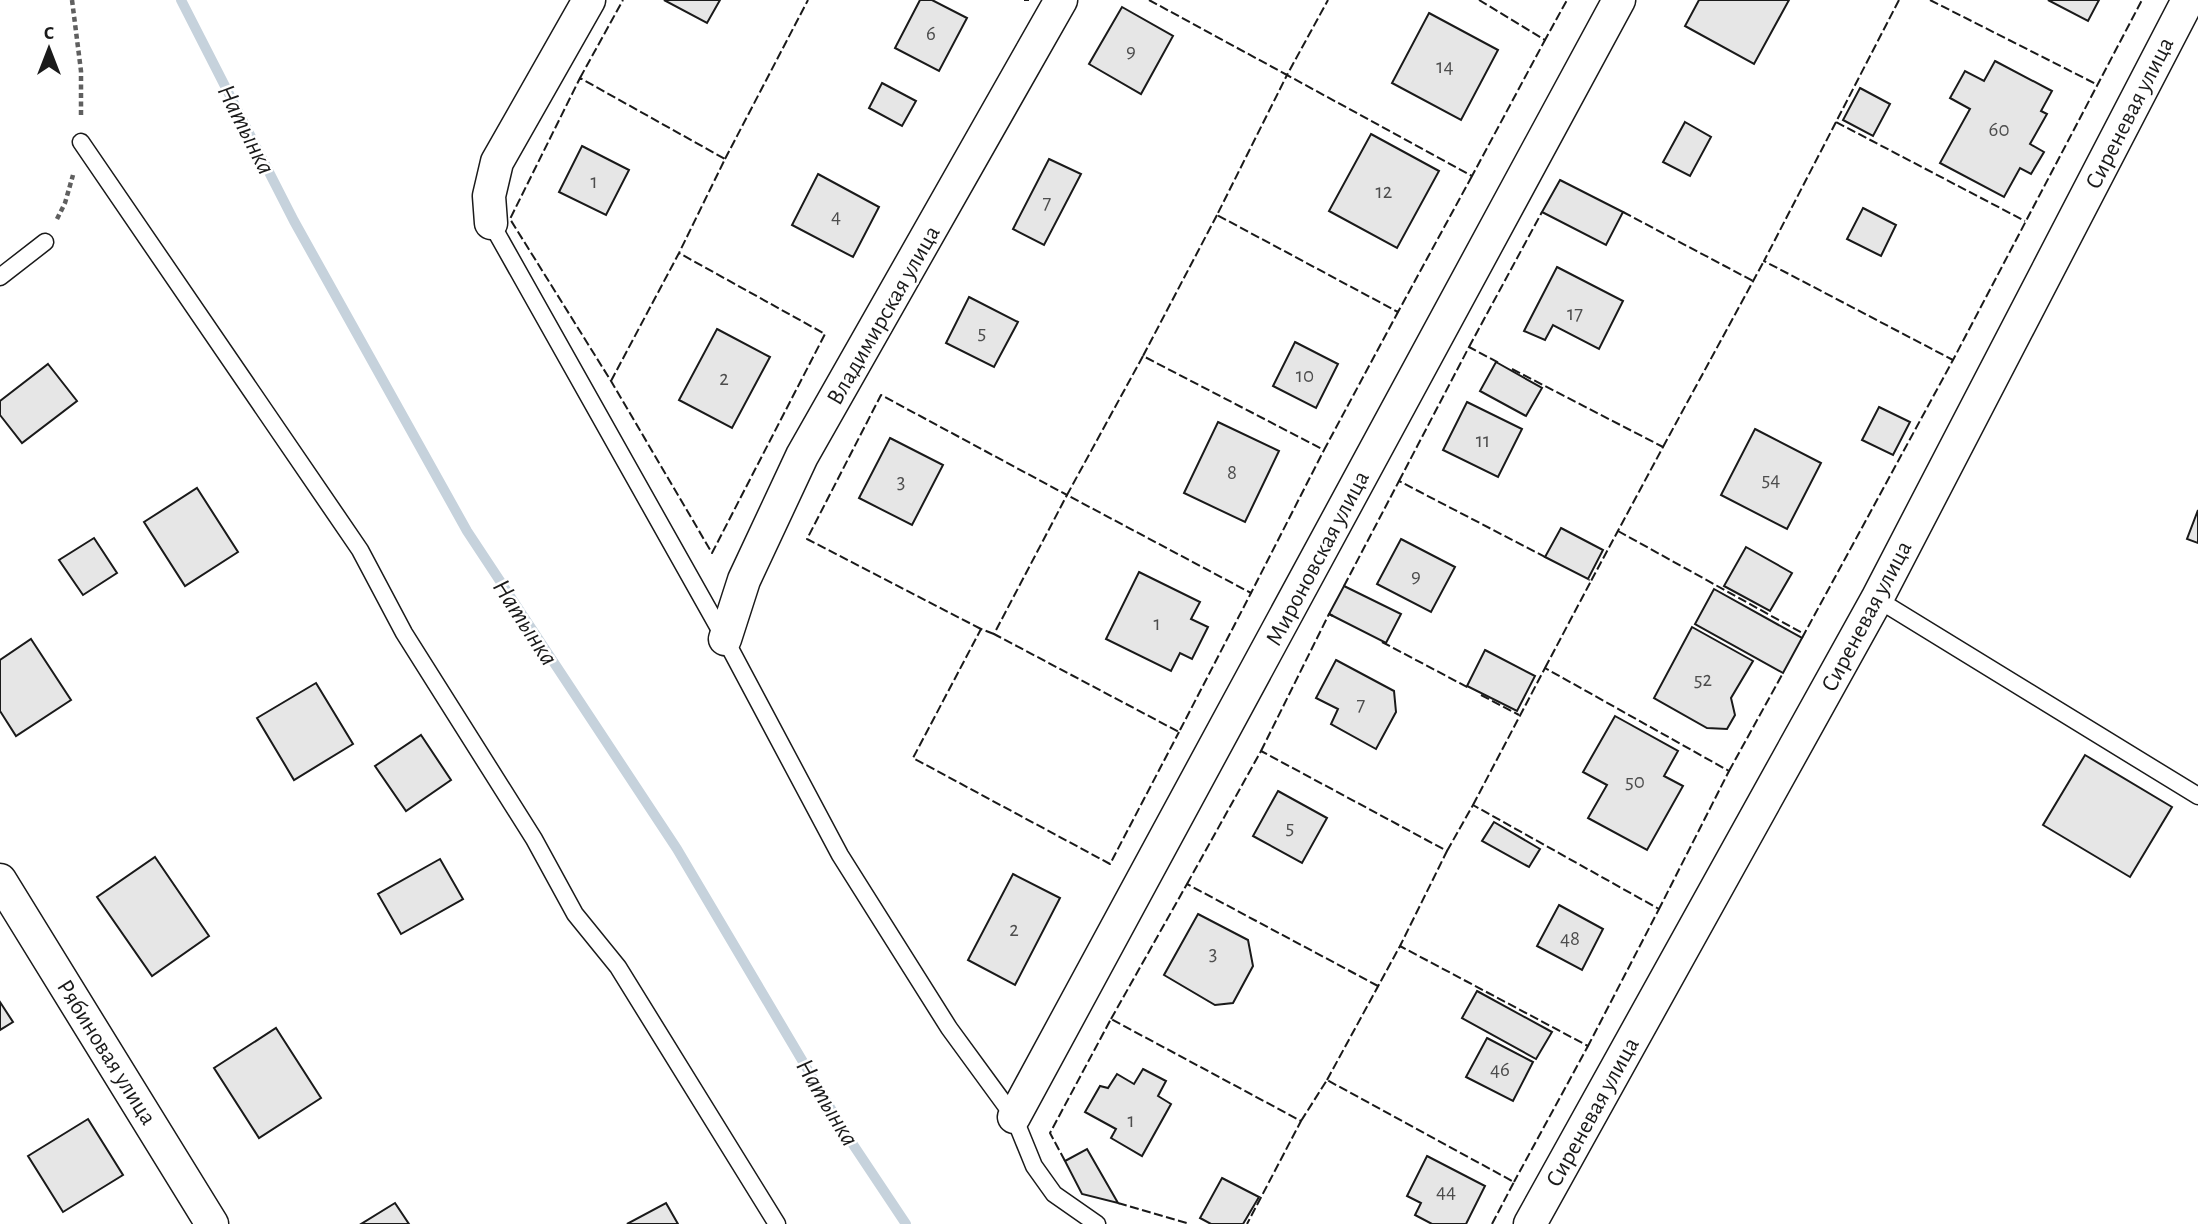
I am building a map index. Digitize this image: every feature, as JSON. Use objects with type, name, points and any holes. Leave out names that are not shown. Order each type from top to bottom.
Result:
[{"type":"street","points":[[491,223],[489,196],[497,162],[589,0]]},
{"type":"street","name":"Владимирская улица","points":[[725,639],[744,580],[802,456],[1061,0]]},
{"type":"street","name":"Мироновская улица","points":[[1014,1116],[1619,0]]},
{"type":"street","name":"Сиреневая улица","points":[[1530,1224],[1877,599],[2188,0]]},
{"type":"street","name":"Рябиновая улица","points":[[0,880],[212,1224]]},
{"type":"lane","points":[[81,142],[360,550],[404,633],[534,839],[575,914],[618,967],[777,1224]]},
{"type":"lane","points":[[491,223],[725,639],[840,855],[949,1028],[1014,1116],[1034,1166],[1054,1194],[1097,1224]]},
{"type":"lane","points":[[0,277],[45,242]]},
{"type":"lane","points":[[1877,599],[2198,796]]},
{"type":"building","points":[[664,0],[720,0],[707,23]]},
{"type":"building","points":[[920,0],[932,0],[967,18],[939,71],[895,48]]},
{"type":"building","points":[[1699,0],[1789,0],[1754,64],[1685,26]]},
{"type":"building","points":[[2048,0],[2099,0],[2088,21]]},
{"type":"building","points":[[1122,7],[1173,36],[1141,94],[1089,64]]},
{"type":"building","points":[[1429,13],[1498,50],[1461,120],[1392,83]]},
{"type":"building","points":[[1995,61],[2052,91],[2041,111],[2047,114],[2030,144],[2044,152],[2031,174],[2020,168],[2004,197],[1940,163],[1970,109],[1950,98],[1965,71],[1984,81]]},
{"type":"building","points":[[882,83],[916,101],[902,126],[869,108]]},
{"type":"building","points":[[1860,88],[1890,104],[1873,136],[1843,120]]},
{"type":"building","points":[[1685,122],[1711,137],[1690,176],[1663,162]]},
{"type":"building","points":[[1371,134],[1439,171],[1397,248],[1329,211]]},
{"type":"building","points":[[582,146],[629,170],[606,215],[559,192]]},
{"type":"building","points":[[1049,159],[1081,174],[1044,245],[1013,229]]},
{"type":"building","points":[[818,174],[879,207],[853,257],[792,225]]},
{"type":"building","points":[[1560,180],[1623,212],[1606,245],[1542,212]]},
{"type":"building","points":[[1863,208],[1896,225],[1881,256],[1847,239]]},
{"type":"building","points":[[1557,267],[1623,301],[1599,349],[1553,325],[1545,340],[1524,331]]},
{"type":"building","points":[[969,297],[1018,322],[994,367],[946,343]]},
{"type":"building","points":[[717,329],[770,357],[732,428],[679,400]]},
{"type":"building","points":[[1295,342],[1338,364],[1316,408],[1273,386]]},
{"type":"building","points":[[1496,362],[1542,388],[1526,416],[1480,391]]},
{"type":"building","points":[[48,364],[77,401],[22,443],[0,415],[0,401]]},
{"type":"building","points":[[1467,402],[1522,429],[1498,477],[1443,450]]},
{"type":"building","points":[[1879,407],[1910,422],[1893,455],[1862,440]]},
{"type":"building","points":[[1218,422],[1279,451],[1245,522],[1184,493]]},
{"type":"building","points":[[1755,429],[1821,463],[1787,529],[1721,495]]},
{"type":"building","points":[[890,438],[943,465],[912,525],[859,498]]},
{"type":"building","points":[[197,488],[238,552],[185,586],[144,522]]},
{"type":"building","points":[[2198,510],[2198,543],[2187,539]]},
{"type":"building","points":[[1561,528],[1603,550],[1588,579],[1545,557]]},
{"type":"building","points":[[94,538],[117,573],[83,595],[59,560]]},
{"type":"building","points":[[1401,539],[1455,567],[1431,612],[1377,584]]},
{"type":"building","points":[[1746,547],[1792,573],[1770,611],[1724,586]]},
{"type":"building","points":[[1139,572],[1200,602],[1191,619],[1208,627],[1192,659],[1180,653],[1171,671],[1106,639]]},
{"type":"building","points":[[1344,586],[1401,614],[1386,643],[1329,614]]},
{"type":"building","points":[[1714,589],[1802,638],[1783,673],[1695,624]]},
{"type":"building","points":[[1692,627],[1753,661],[1731,698],[1735,715],[1727,729],[1707,728],[1654,698]]},
{"type":"building","points":[[31,639],[71,700],[16,736],[0,711],[0,660]]},
{"type":"building","points":[[1485,650],[1535,676],[1517,711],[1467,686]]},
{"type":"building","points":[[1336,660],[1394,691],[1396,712],[1376,749],[1331,724],[1338,709],[1316,698]]},
{"type":"building","points":[[316,683],[353,744],[294,780],[257,718]]},
{"type":"building","points":[[1615,716],[1678,751],[1664,776],[1683,786],[1647,850],[1588,818],[1607,785],[1583,772]]},
{"type":"building","points":[[421,735],[451,780],[406,811],[375,766]]},
{"type":"building","points":[[2085,755],[2172,807],[2130,877],[2043,825]]},
{"type":"building","points":[[1278,791],[1327,818],[1302,863],[1253,836]]},
{"type":"building","points":[[1494,822],[1540,849],[1529,867],[1482,841]]},
{"type":"building","points":[[155,857],[209,936],[152,976],[97,897]]},
{"type":"building","points":[[440,859],[463,899],[401,934],[378,894]]},
{"type":"building","points":[[1013,874],[1060,898],[1015,985],[968,960]]},
{"type":"building","points":[[1559,905],[1603,929],[1582,970],[1537,946]]},
{"type":"building","points":[[1198,914],[1248,940],[1253,966],[1233,1003],[1215,1005],[1164,975]]},
{"type":"building","points":[[1477,991],[1552,1032],[1536,1059],[1462,1018]]},
{"type":"building","points":[[0,1002],[13,1022],[0,1030]]},
{"type":"building","points":[[276,1028],[321,1098],[259,1138],[214,1068]]},
{"type":"building","points":[[1487,1038],[1533,1062],[1513,1101],[1466,1077]]},
{"type":"building","points":[[1143,1069],[1166,1081],[1158,1096],[1171,1104],[1142,1156],[1111,1138],[1116,1129],[1085,1112],[1100,1086],[1108,1088],[1117,1074],[1134,1084]]},
{"type":"building","points":[[88,1119],[123,1175],[63,1212],[28,1156]]},
{"type":"building","points":[[1087,1149],[1118,1203],[1082,1194],[1065,1161]]},
{"type":"building","points":[[1427,1156],[1485,1186],[1466,1224],[1432,1224],[1415,1215],[1421,1203],[1407,1196]]},
{"type":"building","points":[[1222,1178],[1259,1197],[1243,1224],[1211,1224],[1200,1218]]},
{"type":"building","points":[[395,1203],[409,1224],[361,1224]]},
{"type":"building","points":[[666,1203],[678,1224],[627,1224]]},
{"type":"waterway","name":"Натынка","points":[[181,0],[294,221],[467,531],[677,849],[844,1131],[906,1224]]},
{"type":"fence","points":[[580,78],[623,0]]},
{"type":"fence","points":[[725,159],[808,0]]},
{"type":"fence","points":[[1024,0],[1029,0]]},
{"type":"fence","points":[[1149,0],[1287,75],[1328,0]]},
{"type":"fence","points":[[1479,0],[1545,40],[1567,0]]},
{"type":"fence","points":[[1899,0],[1836,122],[2025,221]]},
{"type":"fence","points":[[1930,0],[2096,84]]},
{"type":"fence","points":[[1802,638],[1953,360],[2142,0]]},
{"type":"fence","points":[[1472,176],[1398,312],[1217,215],[1287,75],[1472,176],[1545,40]]},
{"type":"fence","points":[[611,381],[679,253],[825,334],[712,553],[611,381],[510,219],[580,78],[725,159],[679,253]]},
{"type":"fence","points":[[1836,122],[1764,261],[1953,360]]},
{"type":"fence","points":[[1469,347],[1542,212]]},
{"type":"fence","points":[[1623,212],[1753,281]]},
{"type":"fence","points":[[1217,215],[1143,356],[1324,450],[1398,312]]},
{"type":"fence","points":[[1663,447],[1764,261]]},
{"type":"fence","points":[[1399,481],[1469,347],[1499,363]]},
{"type":"fence","points":[[1143,356],[1067,495],[1251,593],[1324,450]]},
{"type":"fence","points":[[1512,369],[1663,447],[1591,581]]},
{"type":"fence","points":[[981,629],[807,539],[881,395],[1067,495],[994,634],[1179,732],[1251,593]]},
{"type":"fence","points":[[1344,586],[1399,481],[1549,559]]},
{"type":"fence","points":[[1618,531],[1804,634]]},
{"type":"fence","points":[[1545,668],[1591,581],[1589,580]]},
{"type":"fence","points":[[1261,751],[1329,614],[1333,616]]},
{"type":"fence","points":[[994,634],[981,629],[913,758],[1110,864],[1179,732]]},
{"type":"fence","points":[[1382,642],[1469,688]]},
{"type":"fence","points":[[1473,805],[1545,668],[1729,771],[1659,909]]},
{"type":"fence","points":[[1729,771],[1783,673]]},
{"type":"fence","points":[[1481,695],[1519,715]]},
{"type":"fence","points":[[1187,884],[1261,751],[1447,851],[1400,946]]},
{"type":"fence","points":[[1447,851],[1473,805],[1659,909],[1588,1046]]},
{"type":"fence","points":[[1111,1019],[1187,884],[1378,986]]},
{"type":"fence","points":[[1327,1080],[1400,946],[1588,1046],[1514,1182]]},
{"type":"fence","points":[[1065,1161],[1050,1133],[1111,1019],[1301,1121],[1247,1224]]},
{"type":"fence","points":[[1301,1121],[1327,1080],[1514,1182],[1492,1224]]},
{"type":"fence","points":[[1118,1203],[1190,1224]]}]
